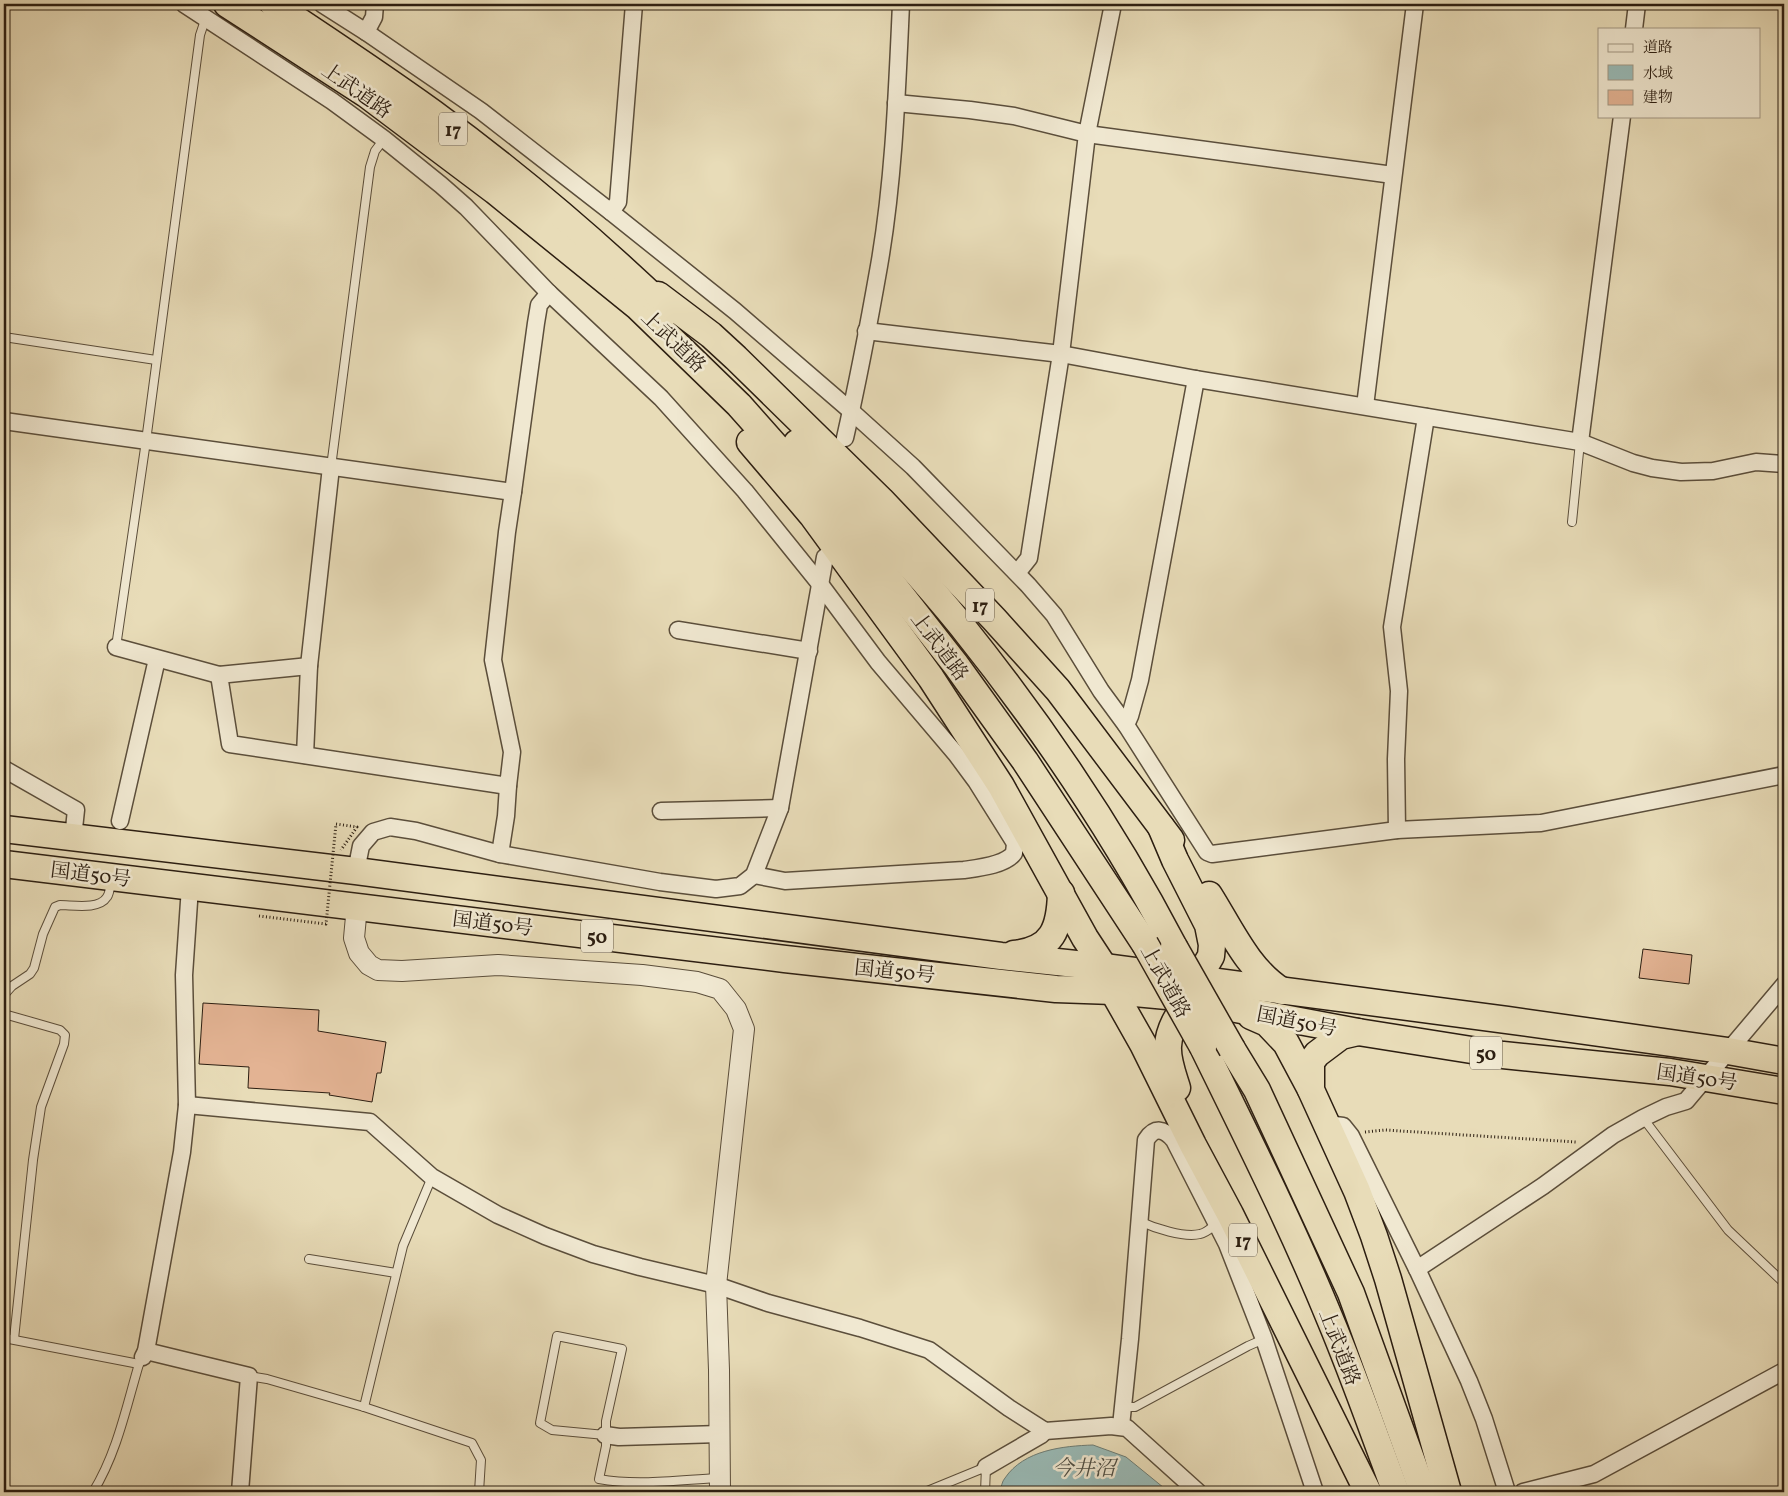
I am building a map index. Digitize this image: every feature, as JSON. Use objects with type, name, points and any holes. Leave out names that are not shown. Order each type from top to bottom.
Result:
[{"type":"highway","name":"上武道路","points":[[272,4],[344,51],[433,114],[525,185],[624,269],[771,414],[960,624],[1023,704],[1073,776],[1124,856],[1257,1090],[1351,1293],[1423,1492]]},
{"type":"highway","name":"上武道路","points":[[216,10],[366,94],[495,191],[638,307],[739,405],[791,462],[888,577],[990,712],[1030,769],[1145,944],[1203,1048],[1267,1176],[1303,1256],[1330,1320],[1396,1492]]},
{"type":"highway","name":"17","points":[[559,244],[681,366],[726,414],[812,515],[931,678],[1001,786],[1085,938],[1104,967]]},
{"type":"highway","name":"17","points":[[624,269],[710,335],[736,358],[881,500],[994,619],[1058,690],[1188,861],[1251,962],[1270,983],[1282,991]]},
{"type":"highway","name":"17","points":[[1161,827],[1211,935],[1211,956],[1204,968],[1183,992]]},
{"type":"highway","name":"国道50号","points":[[4,829],[356,871],[1001,956],[1104,967],[1232,1008],[1358,1032],[1504,1055],[1706,1077],[1784,1091]]},
{"type":"highway","name":"国道50号","points":[[4,864],[785,959],[1056,989],[1183,992],[1218,983],[1728,1051],[1784,1061]]},
{"type":"highway","points":[[1001,956],[1030,951],[1052,937],[1059,921],[1061,893]]},
{"type":"highway","name":"17","points":[[1113,991],[1143,1044],[1193,1145],[1223,1219],[1368,1492]]},
{"type":"highway","points":[[1183,992],[1168,1047],[1170,1066],[1176,1086],[1196,1135],[1193,1145]]},
{"type":"highway","points":[[1232,1008],[1267,1023],[1286,1043],[1311,1090],[1357,1191],[1388,1279],[1448,1492]]},
{"type":"highway","points":[[1311,1090],[1311,1062],[1317,1054],[1341,1036],[1358,1032]]},
{"type":"street","points":[[184,4],[216,10],[332,101],[384,139],[466,208],[548,293],[661,398],[745,491],[820,584],[878,662],[966,768],[1013,840],[1015,850],[1012,856],[992,865],[964,870],[785,881],[754,875]]},
{"type":"street","points":[[322,4],[481,111],[611,212],[735,312],[851,410],[913,467],[1017,573],[1054,615],[1207,852],[1212,854],[1397,830],[1541,822],[1784,775]]},
{"type":"street","points":[[366,32],[374,17],[375,4]]},
{"type":"street","points":[[611,212],[618,202],[634,4]]},
{"type":"street","points":[[845,438],[879,265],[896,103],[901,4]]},
{"type":"street","points":[[1017,573],[1028,558],[1061,354],[1087,134],[1113,4]]},
{"type":"street","points":[[1364,406],[1415,4]]},
{"type":"street","points":[[1634,28],[1637,4]]},
{"type":"street","points":[[896,103],[1014,116],[1087,134],[1392,175]]},
{"type":"street","points":[[1580,442],[1622,118]]},
{"type":"street","points":[[500,854],[506,816],[512,752],[493,660],[507,532],[536,323],[539,305],[548,293]]},
{"type":"street","points":[[866,331],[1061,354],[1196,379],[1580,442],[1633,463],[1652,468],[1681,472],[1714,471],[1756,462],[1784,464]]},
{"type":"street","points":[[1126,725],[1140,680],[1196,379]]},
{"type":"street","points":[[1397,830],[1396,760],[1399,691],[1392,627],[1426,417]]},
{"type":"street","points":[[4,421],[513,492]]},
{"type":"street","points":[[305,755],[309,666],[331,467]]},
{"type":"street","points":[[356,871],[361,846],[373,832],[390,827],[416,831],[500,854],[660,882],[716,889],[740,886],[754,875],[780,808],[825,557]]},
{"type":"street","points":[[678,630],[809,651]]},
{"type":"street","points":[[116,647],[219,675],[309,666]]},
{"type":"street","points":[[120,821],[156,659]]},
{"type":"street","points":[[219,675],[230,744],[508,786]]},
{"type":"street","points":[[4,769],[76,810],[73,838]]},
{"type":"street","points":[[661,811],[780,808]]},
{"type":"street","points":[[190,886],[184,975],[187,1105],[182,1152],[142,1357],[249,1376],[240,1492]]},
{"type":"street","points":[[357,906],[354,938],[359,953],[369,966],[378,970],[402,971],[498,964],[642,975],[697,982],[720,989],[736,1009],[744,1029],[716,1285],[720,1485]]},
{"type":"street","points":[[1417,1268],[1543,1186],[1613,1135],[1643,1118],[1686,1100],[1784,985]]},
{"type":"street","points":[[187,1105],[370,1122],[432,1177],[498,1215],[593,1254],[716,1285],[768,1303],[860,1328],[929,1350],[1009,1408],[1045,1431],[1120,1426],[1127,1428],[1198,1492]]},
{"type":"street","points":[[1329,1129],[1335,1125],[1343,1126],[1351,1136],[1417,1268],[1475,1396],[1507,1492]]},
{"type":"street","points":[[1120,1426],[1130,1339],[1146,1140],[1150,1134],[1160,1131],[1169,1134],[1174,1140],[1223,1219],[1227,1244],[1264,1339],[1315,1492]]},
{"type":"street","points":[[1523,1492],[1594,1474],[1784,1371]]},
{"type":"street","points":[[986,1467],[1009,1452],[1042,1435],[1045,1431]]},
{"type":"street","points":[[605,1435],[618,1437],[720,1434]]},
{"type":"lane","points":[[116,647],[146,441],[200,35],[216,10]]},
{"type":"lane","points":[[331,467],[370,167],[375,151],[384,139]]},
{"type":"lane","points":[[4,337],[156,360]]},
{"type":"lane","points":[[1572,522],[1580,442]]},
{"type":"lane","points":[[4,995],[12,986],[30,974],[34,968],[43,934],[55,907],[60,905],[94,905],[101,903],[108,896],[112,876]]},
{"type":"lane","points":[[4,1014],[60,1030],[65,1035],[64,1044],[42,1107],[34,1160],[14,1339]]},
{"type":"lane","points":[[1643,1118],[1728,1230],[1784,1283]]},
{"type":"lane","points":[[364,1407],[403,1246],[432,1177]]},
{"type":"lane","points":[[1139,1221],[1150,1226],[1184,1235],[1193,1235],[1205,1232],[1223,1219]]},
{"type":"lane","points":[[308,1259],[396,1273]]},
{"type":"lane","points":[[605,1435],[552,1430],[540,1423],[557,1336],[622,1349],[606,1421],[606,1446],[599,1479],[720,1485]]},
{"type":"lane","points":[[4,1338],[142,1357],[114,1452],[93,1492]]},
{"type":"lane","points":[[1123,1407],[1135,1407],[1264,1339]]},
{"type":"lane","points":[[249,1376],[267,1379],[364,1407],[472,1443],[481,1460],[479,1492]]},
{"type":"lane","points":[[925,1492],[986,1467],[985,1492]]},
{"type":"path","points":[[259,916],[326,924],[336,824],[357,827],[341,850]]},
{"type":"path","points":[[1386,1130],[1577,1142],[1595,1148]]},
{"type":"water","name":"今井沼","points":[[1093,1445],[1126,1457],[1169,1492],[1000,1492],[1004,1479],[1023,1461],[1057,1448]]},
{"type":"building","points":[[1643,949],[1692,955],[1689,984],[1639,978]]},
{"type":"building","points":[[203,1003],[319,1010],[318,1031],[386,1042],[381,1073],[377,1073],[372,1102],[329,1095],[330,1093],[248,1088],[249,1067],[199,1064]]}]
